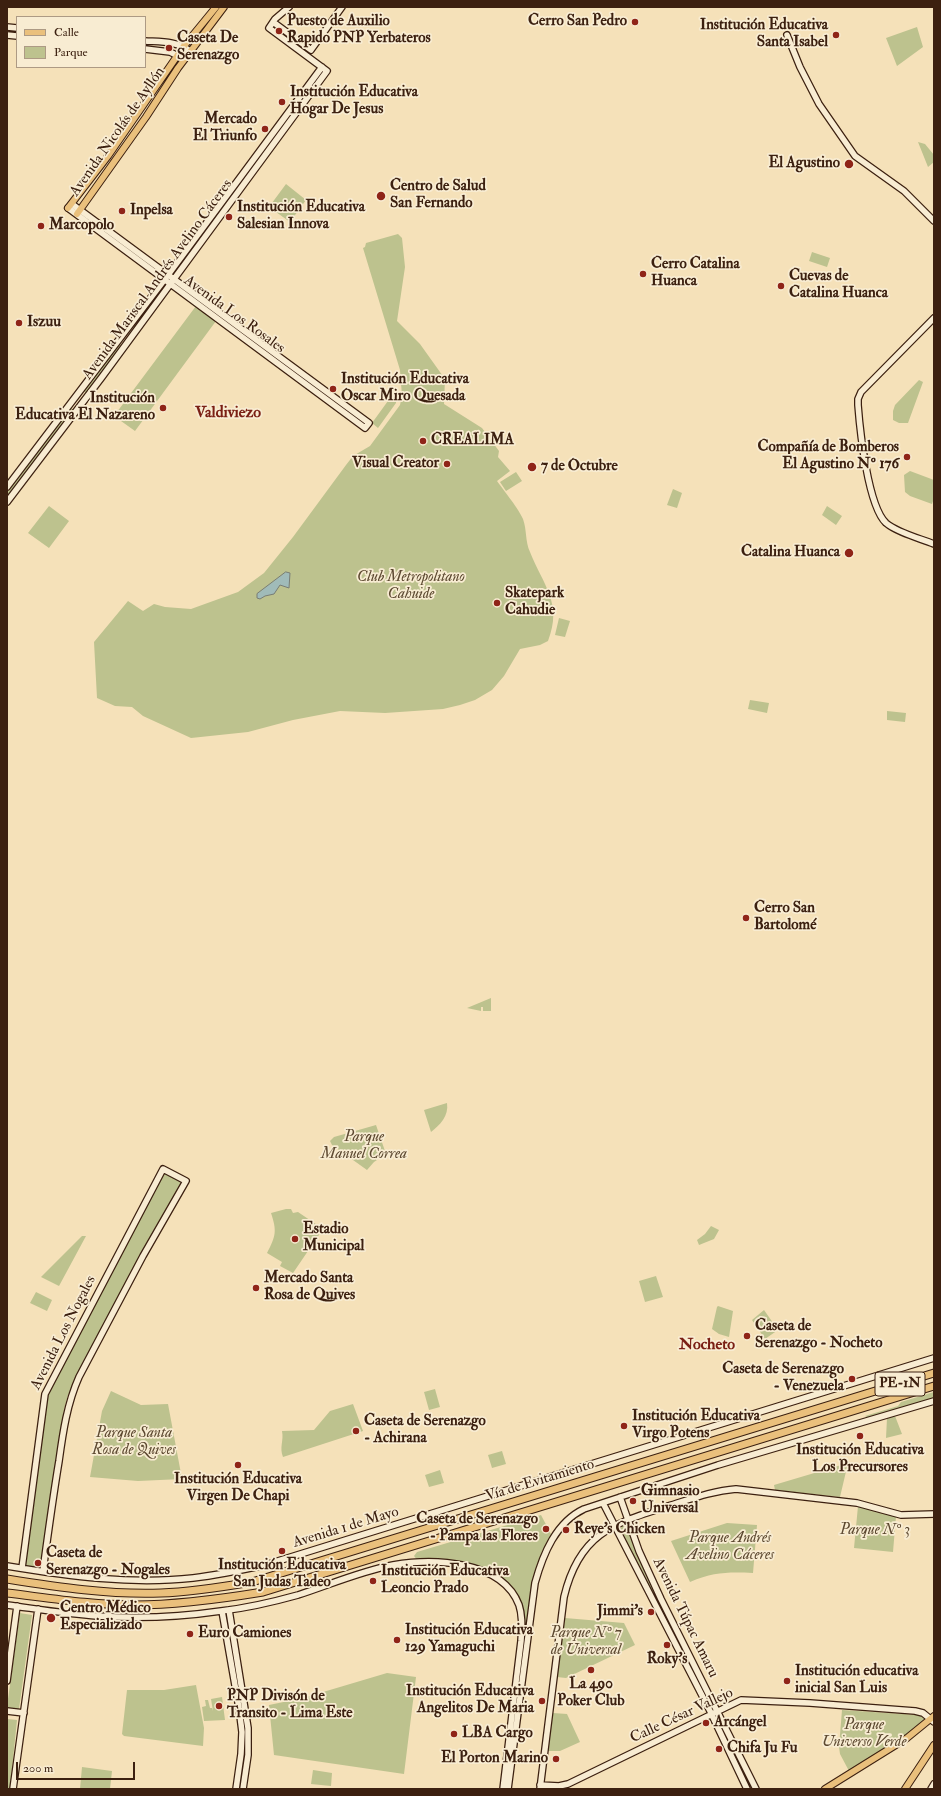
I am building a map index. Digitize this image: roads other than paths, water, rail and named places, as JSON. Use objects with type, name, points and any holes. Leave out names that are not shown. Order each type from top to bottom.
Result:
[{"type":"highway","name":"Vía de Evitamiento","points":[[7,1579],[84,1590],[136,1594],[213,1589],[252,1582],[934,1373]]},
{"type":"highway","name":"Vía de Evitamiento","points":[[7,1593],[82,1602],[161,1605],[217,1600],[263,1592],[934,1386]]},
{"type":"main road","name":"Avenida Nicolás de Ayllón","points":[[70,206],[123,134],[177,55],[216,7]]},
{"type":"main road","name":"Avenida Nicolás de Ayllón","points":[[78,212],[146,117],[184,59],[224,7]]},
{"type":"main road","points":[[824,1789],[907,1738],[933,1719]]},
{"type":"main road","points":[[905,1789],[934,1745]]},
{"type":"street","points":[[289,7],[273,22],[269,28],[322,67]]},
{"type":"street","points":[[273,22],[312,50],[342,7]]},
{"type":"street","points":[[787,35],[800,67],[819,104],[855,156],[904,191],[934,221]]},
{"type":"street","points":[[146,41],[172,43],[184,46],[190,51]]},
{"type":"street","points":[[146,49],[168,51],[184,59]]},
{"type":"street","name":"Avenida Mariscal Andrés Avelino Cáceres","points":[[7,487],[322,67],[327,71],[173,281],[7,502]]},
{"type":"street","name":"Avenida Los Rosales","points":[[70,206],[367,425]]},
{"type":"street","points":[[934,318],[875,377],[858,399],[861,431],[874,500],[883,519],[892,527],[934,544]]},
{"type":"street","name":"Avenida Los Nogales","points":[[22,1568],[45,1394],[163,1169],[186,1181],[143,1256],[70,1396],[56,1476],[43,1571]]},
{"type":"street","name":"Avenida 1 de Mayo","points":[[7,1566],[94,1579],[154,1580],[192,1578],[265,1565],[934,1358]]},
{"type":"street","points":[[508,1789],[532,1603],[539,1568],[554,1536],[567,1520],[577,1512],[718,1465],[934,1401]]},
{"type":"street","points":[[540,1787],[564,1597],[568,1580],[575,1564],[586,1548],[599,1535],[628,1519],[720,1490],[736,1489],[857,1502],[901,1515],[934,1514]]},
{"type":"street","name":"Avenida Túpac Amaru","points":[[620,1497],[639,1551],[661,1599],[756,1789]]},
{"type":"street","name":"Avenida Túpac Amaru","points":[[603,1503],[711,1714],[747,1789]]},
{"type":"street","points":[[7,1605],[98,1616],[131,1618],[183,1616],[229,1610],[274,1601],[392,1566],[408,1563],[437,1562],[467,1566],[497,1578],[508,1588],[520,1606],[522,1618],[521,1641],[503,1789]]},
{"type":"street","points":[[7,1682],[17,1606]]},
{"type":"street","points":[[13,1789],[38,1609]]},
{"type":"street","points":[[229,1610],[248,1728],[248,1755],[243,1789]]},
{"type":"street","points":[[222,1611],[242,1732],[241,1754],[236,1789]]},
{"type":"street","name":"Calle César Vallejo","points":[[540,1787],[568,1784],[741,1700],[810,1703],[915,1712],[923,1713],[933,1719]]},
{"type":"street","points":[[7,1711],[24,1713]]},
{"type":"street","points":[[931,1789],[934,1784]]},
{"type":"water","points":[[286,572],[290,573],[289,588],[280,585],[274,594],[260,599],[257,598],[257,594]]},
{"type":"place","name":"Cerro San Pedro","points":[[635,22]]},
{"type":"place","name":"Puesto de Auxilio Rapido PNP Yerbateros","points":[[279,31]]},
{"type":"place","name":"Institución Educativa Santa Isabel","points":[[836,35]]},
{"type":"place","name":"Caseta De Serenazgo","points":[[169,48]]},
{"type":"place","name":"Institución Educativa Hogar De Jesus","points":[[282,102]]},
{"type":"place","name":"Mercado El Triunfo","points":[[265,129]]},
{"type":"place","name":"El Agustino","points":[[849,164]]},
{"type":"place","name":"Centro de Salud San Fernando","points":[[381,196]]},
{"type":"place","name":"Inpelsa","points":[[122,211]]},
{"type":"place","name":"Institución Educativa Salesian Innova","points":[[229,217]]},
{"type":"place","name":"Marcopolo","points":[[41,226]]},
{"type":"place","name":"Cerro Catalina Huanca","points":[[643,274]]},
{"type":"place","name":"Cuevas de Catalina Huanca","points":[[781,286]]},
{"type":"place","name":"Iszuu","points":[[19,323]]},
{"type":"place","name":"Institución Educativa Oscar Miro Quesada","points":[[333,389]]},
{"type":"place","name":"Institución Educativa El Nazareno","points":[[163,408]]},
{"type":"place","name":"CREALIMA","points":[[423,441]]},
{"type":"place","name":"Compañía de Bomberos El Agustino Nº 176","points":[[907,457]]},
{"type":"place","name":"Visual Creator","points":[[447,464]]},
{"type":"place","name":"7 de Octubre","points":[[532,467]]},
{"type":"place","name":"Catalina Huanca","points":[[849,553]]},
{"type":"place","name":"Skatepark Cahudie","points":[[497,603]]},
{"type":"place","name":"Cerro San Bartolomé","points":[[746,918]]},
{"type":"place","name":"Estadio Municipal","points":[[295,1239]]},
{"type":"place","name":"Mercado Santa Rosa de Quives","points":[[256,1288]]},
{"type":"place","name":"Caseta de Serenazgo - Nocheto","points":[[747,1336]]},
{"type":"place","name":"Caseta de Serenazgo - Venezuela","points":[[852,1379]]},
{"type":"place","name":"Institución Educativa Virgo Potens","points":[[624,1426]]},
{"type":"place","name":"Caseta de Serenazgo - Achirana","points":[[356,1431]]},
{"type":"place","name":"Institución Educativa Los Precursores","points":[[860,1436]]},
{"type":"place","name":"Institución Educativa Virgen De Chapi","points":[[238,1465]]},
{"type":"place","name":"Gimnasio Universal","points":[[633,1501]]},
{"type":"place","name":"Caseta de Serenazgo - Pampa las Flores","points":[[546,1529]]},
{"type":"place","name":"Reye's Chicken","points":[[566,1530]]},
{"type":"place","name":"Institución Educativa San Judas Tadeo","points":[[282,1551]]},
{"type":"place","name":"Caseta de Serenazgo - Nogales","points":[[38,1563]]},
{"type":"place","name":"Institución Educativa Leoncio Prado","points":[[373,1581]]},
{"type":"place","name":"Jimmi's","points":[[651,1612]]},
{"type":"place","name":"Centro Médico Especializado","points":[[51,1618]]},
{"type":"place","name":"Euro Camiones","points":[[190,1634]]},
{"type":"place","name":"Institución Educativa 129 Yamaguchi","points":[[397,1640]]},
{"type":"place","name":"Roky's","points":[[667,1645]]},
{"type":"place","name":"La 490 Poker Club","points":[[591,1670]]},
{"type":"place","name":"Institución educativa inicial San Luis","points":[[787,1681]]},
{"type":"place","name":"Institución Educativa Angelitos De Maria","points":[[542,1701]]},
{"type":"place","name":"PNP Divisón de Transito - Lima Este","points":[[219,1706]]},
{"type":"place","name":"Arcángel","points":[[706,1723]]},
{"type":"place","name":"LBA Cargo","points":[[454,1734]]},
{"type":"place","name":"Chifa Ju Fu","points":[[719,1749]]},
{"type":"place","name":"El Porton Marino","points":[[556,1759]]},
{"type":"district","name":"Valdiviezo","points":[[228,414]]},
{"type":"district","name":"Nocheto","points":[[707,1346]]},
{"type":"park label","name":"Club Metropolitano Cahuide","points":[[411,586]]},
{"type":"park label","name":"Parque Manuel Correa","points":[[364,1146]]},
{"type":"park label","name":"Parque Santa Rosa de Quives","points":[[134,1442]]},
{"type":"park label","name":"Parque Nº 3","points":[[875,1531]]},
{"type":"park label","name":"Parque Andrés Avelino Cáceres","points":[[730,1548]]},
{"type":"park label","name":"Parque Nº 7 de Universal","points":[[586,1642]]},
{"type":"park label","name":"Parque Universo Verde","points":[[864,1734]]}]
